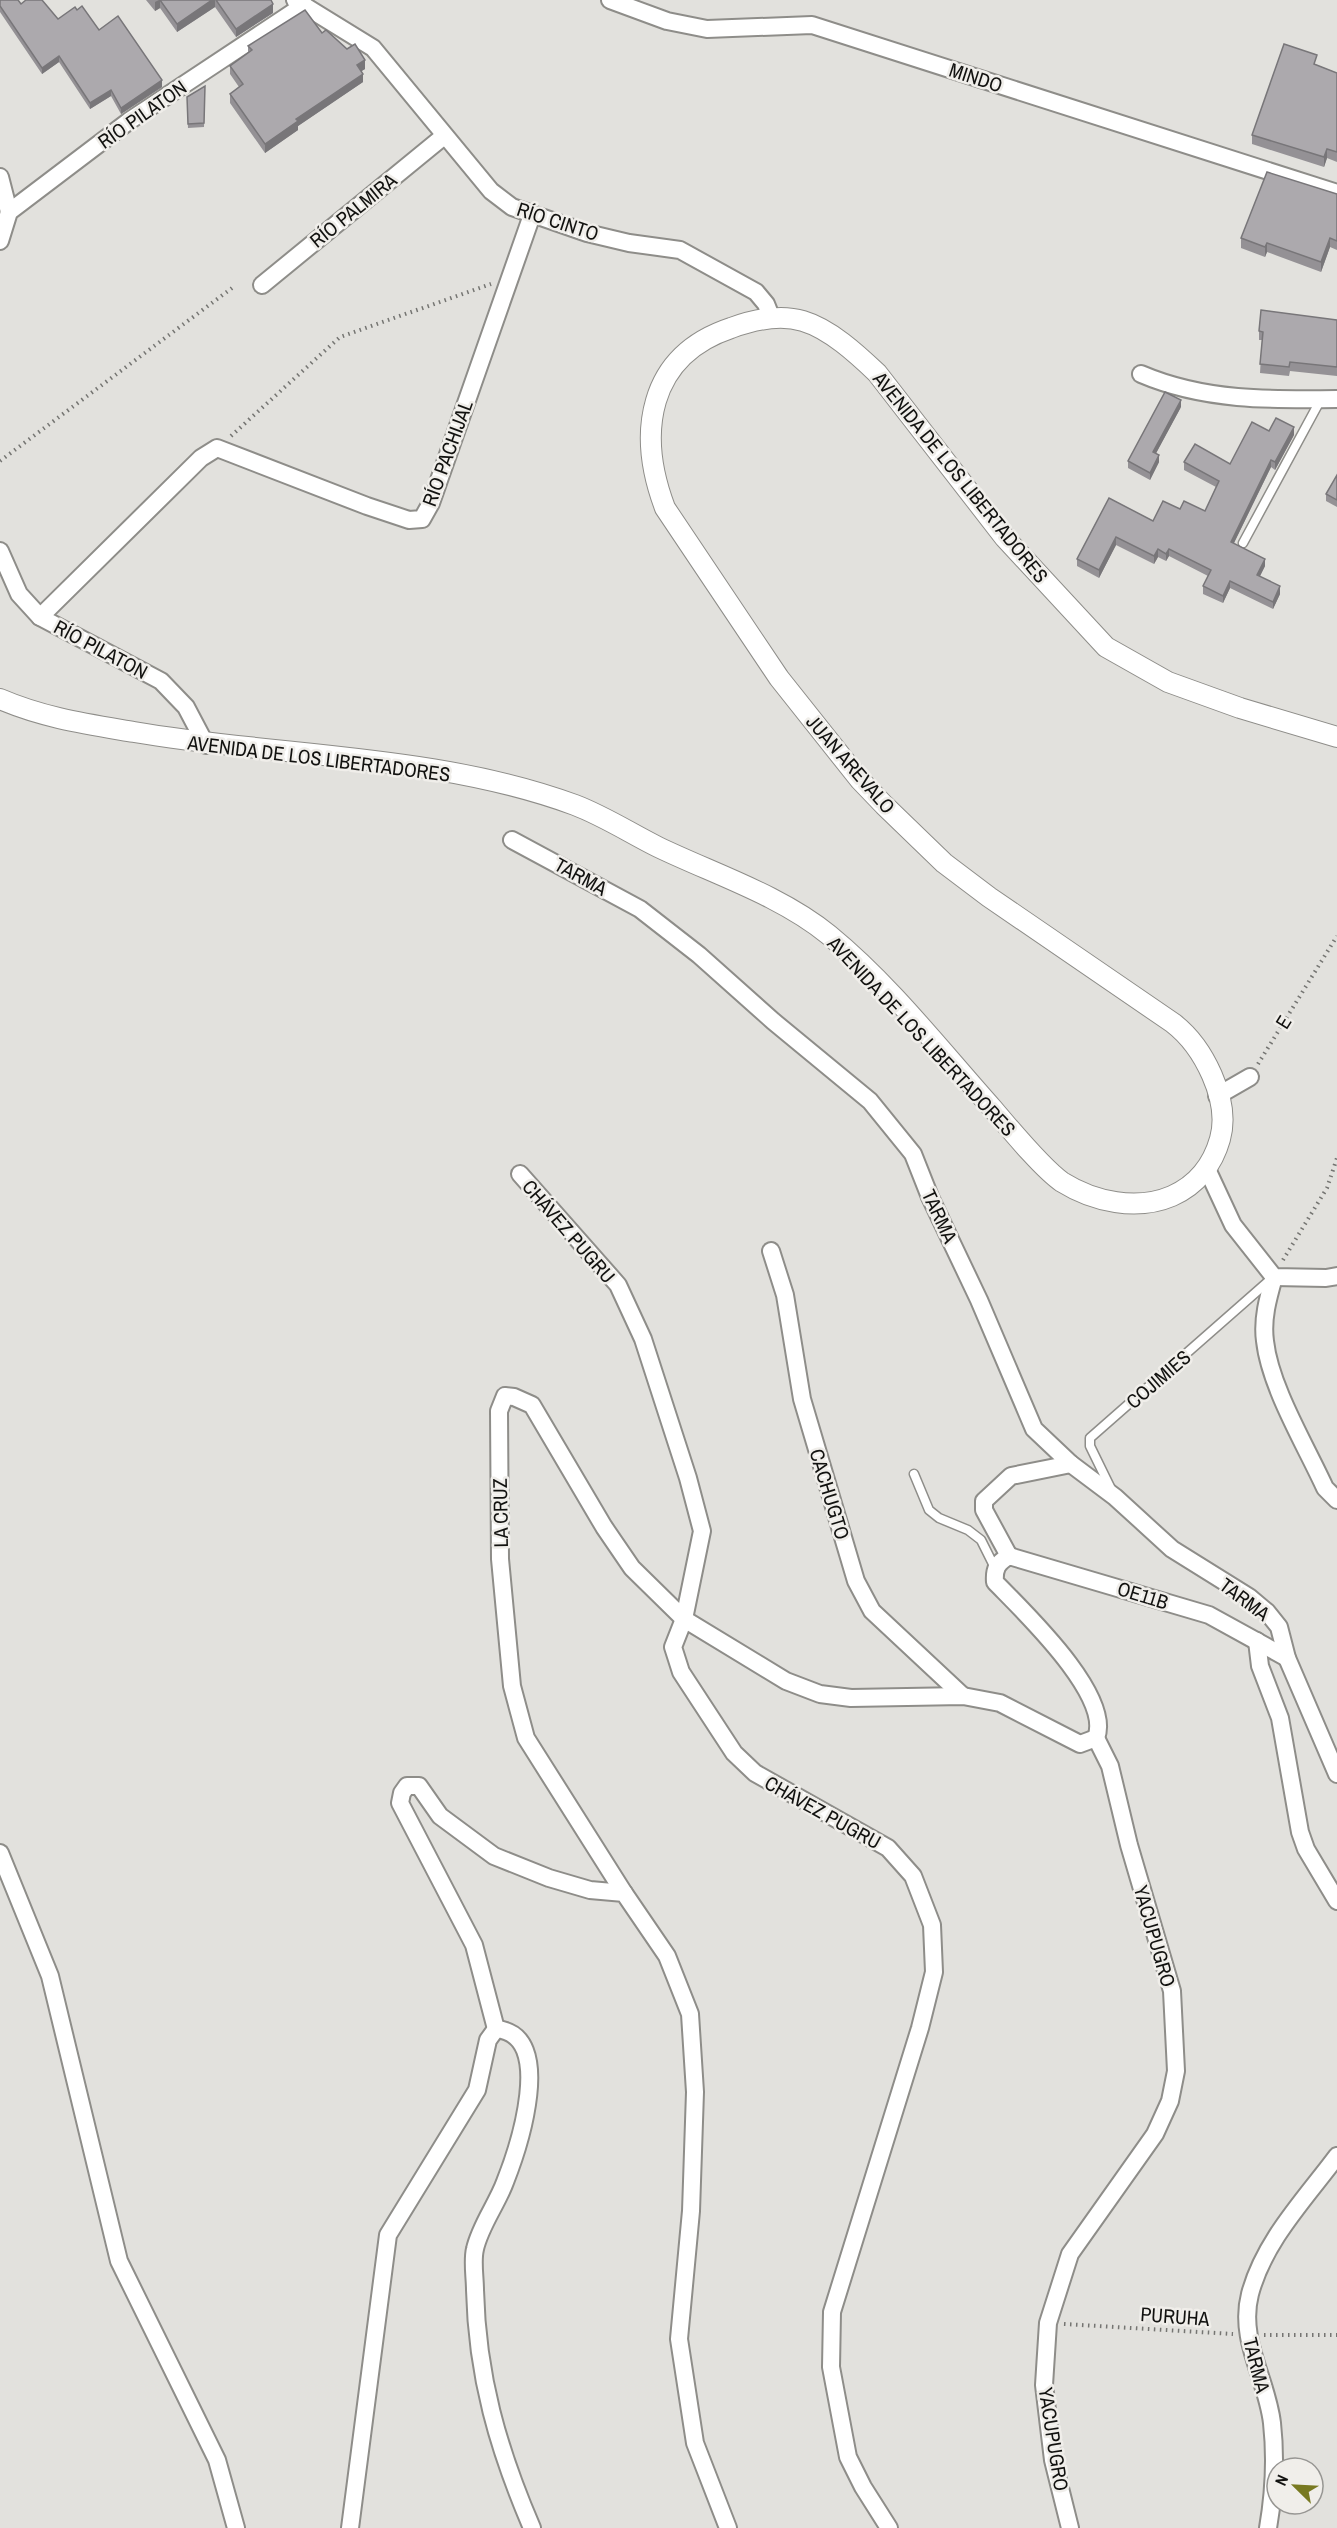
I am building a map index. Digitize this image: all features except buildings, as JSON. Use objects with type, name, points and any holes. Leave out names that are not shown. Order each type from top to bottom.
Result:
[{"type":"street","name":"MINDO","points":[[610,0],[667,21],[707,30],[812,25],[1337,193]]},
{"type":"street","name":"RÍO CINTO","points":[[300,3],[373,48],[491,191],[512,207],[629,243],[680,250],[756,292],[766,304],[772,319]]},
{"type":"street","name":"RÍO PILATON","points":[[9,212],[129,121],[300,3]]},
{"type":"street","name":"RÍO PALMIRA","points":[[262,285],[444,136]]},
{"type":"street","points":[[0,177],[9,212],[0,241]]},
{"type":"street","name":"RÍO PACHIJAL","points":[[217,448],[367,507],[409,520],[422,519],[431,503],[532,215]]},
{"type":"street","name":"AVENIDA DE LOS LIBERTADORES","points":[[772,319],[801,321],[817,326],[877,373],[1005,538],[1107,647],[1168,682],[1240,708],[1337,737]]},
{"type":"street","name":"JUAN AREVALO","points":[[772,319],[740,324],[704,339],[678,360],[660,387],[651,416],[651,463],[662,501],[674,524],[779,678],[860,780],[884,805],[944,863],[1181,1030],[1206,1060],[1217,1096],[1222,1131],[1207,1169]]},
{"type":"street","points":[[1141,374],[1168,386],[1200,394],[1250,399],[1329,399]]},
{"type":"street","points":[[40,617],[201,458],[217,448]]},
{"type":"street","name":"RÍO PILATON","points":[[0,551],[19,594],[40,617],[161,681],[186,706],[206,745]]},
{"type":"street","name":"AVENIDA DE LOS LIBERTADORES","points":[[0,699],[35,714],[206,745],[413,766],[528,790],[598,814],[653,845],[772,900],[827,933],[903,1010],[1059,1180],[1102,1200],[1137,1204],[1159,1201],[1180,1192],[1207,1169]]},
{"type":"street","name":"TARMA","points":[[512,840],[640,909],[699,955],[773,1021],[870,1101],[913,1154],[1034,1429],[1071,1464],[1115,1497],[1172,1549],[1267,1612],[1279,1627],[1287,1658],[1337,1774]]},
{"type":"street","points":[[1217,1096],[1250,1077]]},
{"type":"street","points":[[1207,1169],[1233,1225],[1274,1277]]},
{"type":"street","name":"CHÁVEZ PUGRU","points":[[520,1174],[618,1285],[643,1339],[702,1531],[684,1619],[673,1647],[681,1672],[734,1753],[754,1773],[888,1848],[913,1876],[932,1925],[934,1972],[920,2028],[832,2312],[831,2367],[848,2457],[862,2487],[889,2528]]},
{"type":"street","name":"CACHUGTO","points":[[771,1251],[785,1295],[802,1399],[856,1581],[872,1611],[963,1696]]},
{"type":"street","points":[[1274,1277],[1326,1278],[1337,1276]]},
{"type":"street","points":[[1274,1277],[1265,1307],[1265,1341],[1273,1374],[1325,1488],[1337,1500]]},
{"type":"street","name":"LA CRUZ","points":[[624,1893],[526,1738],[512,1686],[500,1559],[499,1411],[505,1396],[514,1396],[532,1405],[604,1527],[632,1568],[684,1619]]},
{"type":"street","points":[[995,1569],[999,1562],[1009,1556],[984,1510],[984,1501],[1011,1476],[1071,1464]]},
{"type":"street","name":"OE11B","points":[[1009,1556],[1209,1615],[1287,1658]]},
{"type":"street","name":"YACUPUGRO","points":[[995,1569],[995,1582],[1029,1616],[1081,1679],[1099,1716],[1100,1728],[1096,1738],[1110,1766],[1129,1845],[1172,1991],[1176,2072],[1170,2101],[1155,2134],[1070,2254],[1048,2323],[1044,2385],[1053,2460],[1070,2528]]},
{"type":"street","points":[[684,1619],[786,1681],[820,1694],[851,1698],[963,1696],[1000,1703],[1080,1744],[1096,1738]]},
{"type":"street","name":"TARMA","points":[[1257,1641],[1260,1666],[1280,1718],[1300,1832],[1306,1849],[1337,1901]]},
{"type":"street","points":[[496,2029],[474,1945],[400,1803],[402,1793],[407,1786],[419,1786],[440,1816],[494,1856],[549,1878],[590,1890],[624,1893],[667,1956],[690,2014],[695,2092],[691,2211],[679,2339],[695,2443],[728,2528]]},
{"type":"street","points":[[0,1853],[50,1976],[119,2261],[218,2460],[236,2528]]},
{"type":"street","points":[[350,2528],[388,2235],[477,2091],[488,2040],[496,2029]]},
{"type":"street","points":[[496,2029],[505,2030],[518,2038],[525,2051],[529,2071],[528,2106],[505,2182],[475,2249],[476,2339],[497,2440],[532,2528]]},
{"type":"street","name":"TARMA","points":[[1268,2528],[1275,2490],[1272,2422],[1247,2335],[1250,2296],[1266,2251],[1337,2156]]},
{"type":"lane","points":[[1243,543],[1329,399]]},
{"type":"lane","name":"COJIMIES","points":[[1115,1497],[1090,1446],[1090,1438],[1274,1277]]},
{"type":"lane","points":[[914,1474],[929,1510],[939,1518],[968,1530],[981,1540],[990,1553],[995,1569]]},
{"type":"path","points":[[217,448],[340,337],[510,277]]},
{"type":"path","points":[[0,461],[232,288]]},
{"type":"path","name":"E","points":[[1250,1077],[1337,936]]},
{"type":"path","points":[[1274,1277],[1327,1188],[1337,1158]]},
{"type":"path","name":"PURUHA","points":[[1048,2323],[1247,2335],[1337,2335]]}]
